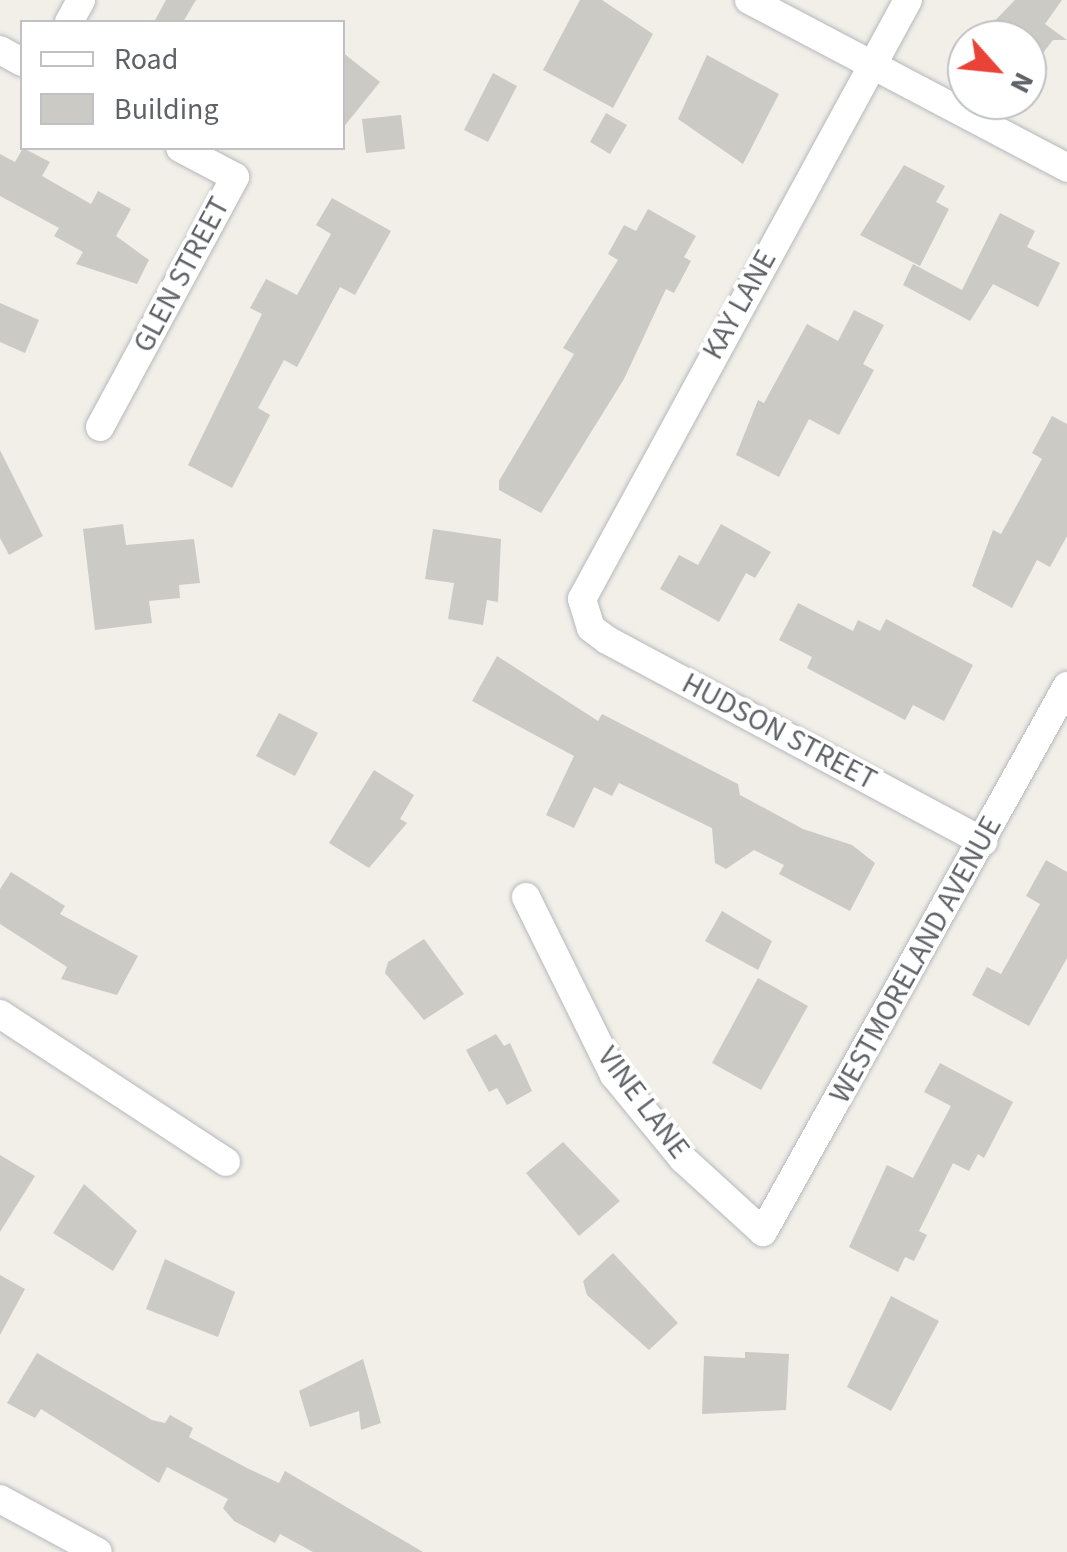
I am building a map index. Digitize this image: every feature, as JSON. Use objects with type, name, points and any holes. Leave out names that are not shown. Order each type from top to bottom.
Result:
[{"type":"street","points":[[749,0],[1067,168]]},
{"type":"street","name":"KAY LANE","points":[[583,613],[587,580],[908,0]]},
{"type":"street","name":"GLEN STREET","points":[[100,427],[235,177],[184,150]]},
{"type":"street","name":"HUDSON STREET","points":[[583,613],[607,640],[982,842]]},
{"type":"street","name":"WESTMORELAND AVENUE","points":[[763,1232],[1067,686]]},
{"type":"street","name":"VINE LANE","points":[[526,898],[614,1076],[683,1159],[763,1232]]},
{"type":"street","points":[[0,1014],[226,1162]]},
{"type":"street","points":[[0,1499],[98,1552]]},
{"type":"building","points":[[166,0],[196,0],[184,20],[155,20]]},
{"type":"building","points":[[580,0],[602,0],[653,34],[613,108],[543,70]]},
{"type":"building","points":[[1015,0],[1062,0],[1047,21],[996,20]]},
{"type":"building","points":[[1047,25],[1067,40],[1053,40],[1047,48]]},
{"type":"building","points":[[345,54],[380,82],[345,125]]},
{"type":"building","points":[[707,55],[779,94],[743,164],[678,119]]},
{"type":"building","points":[[493,73],[517,86],[488,142],[464,130]]},
{"type":"building","points":[[606,113],[627,125],[610,154],[590,142]]},
{"type":"building","points":[[401,115],[405,149],[366,153],[362,119]]},
{"type":"building","points":[[22,150],[27,150],[50,162],[42,176],[91,204],[98,191],[131,209],[116,236],[149,260],[137,284],[76,264],[83,252],[54,236],[59,228],[0,196],[0,154],[15,162]]},
{"type":"building","points":[[904,165],[945,186],[936,202],[949,209],[920,266],[860,235]]},
{"type":"building","points":[[332,198],[391,231],[355,295],[340,287],[297,367],[284,360],[258,408],[270,415],[232,488],[188,465],[262,314],[250,308],[266,279],[297,295],[331,234],[316,225]]},
{"type":"building","points":[[648,209],[696,236],[684,257],[691,261],[674,293],[666,289],[624,379],[541,513],[499,490],[499,481],[574,354],[563,348],[618,260],[608,254],[624,225],[636,231]]},
{"type":"building","points":[[1000,213],[1035,231],[1027,247],[1060,263],[1038,307],[993,284],[970,321],[903,285],[913,264],[962,290]]},
{"type":"building","points":[[0,303],[39,320],[25,353],[0,342]]},
{"type":"building","points":[[854,310],[884,325],[863,364],[874,370],[839,435],[809,419],[779,477],[736,455],[758,400],[764,403],[807,324],[838,341]]},
{"type":"building","points":[[1052,416],[1067,424],[1067,536],[1050,567],[1037,560],[1012,608],[972,586],[993,530],[1001,534],[1042,459],[1032,453]]},
{"type":"building","points":[[0,450],[43,536],[9,555],[0,538]]},
{"type":"building","points":[[123,524],[126,545],[194,539],[200,583],[179,585],[180,598],[149,601],[152,623],[95,630],[83,529]]},
{"type":"building","points":[[721,524],[771,552],[755,578],[746,573],[719,622],[660,589],[679,555],[698,565]]},
{"type":"building","points":[[433,529],[501,539],[498,602],[487,600],[483,625],[448,619],[454,583],[425,579]]},
{"type":"building","points":[[798,603],[853,631],[858,620],[880,631],[886,619],[973,665],[944,721],[913,705],[905,720],[807,668],[812,657],[779,640]]},
{"type":"building","points":[[497,656],[598,721],[602,714],[738,784],[740,795],[803,829],[852,845],[875,863],[850,911],[779,874],[784,865],[754,850],[726,869],[715,863],[712,828],[619,783],[612,796],[594,787],[574,828],[546,815],[574,756],[472,701]]},
{"type":"building","points":[[279,713],[318,733],[295,776],[256,756]]},
{"type":"building","points":[[374,770],[414,795],[400,819],[407,823],[369,868],[329,843]]},
{"type":"building","points":[[1046,860],[1067,872],[1067,958],[1029,1026],[972,995],[987,967],[1001,974],[1040,904],[1026,896]]},
{"type":"building","points":[[11,872],[65,906],[60,914],[138,956],[117,995],[61,979],[67,967],[0,924],[0,889]]},
{"type":"building","points":[[722,911],[772,941],[758,970],[705,941]]},
{"type":"building","points":[[424,939],[464,994],[424,1020],[385,973],[388,962]]},
{"type":"building","points":[[758,978],[808,1006],[761,1090],[712,1063]]},
{"type":"building","points":[[496,1034],[504,1046],[510,1043],[532,1091],[507,1105],[497,1088],[489,1092],[466,1050]]},
{"type":"building","points":[[940,1063],[1013,1102],[984,1158],[978,1154],[969,1171],[953,1163],[919,1231],[927,1235],[914,1261],[905,1257],[898,1272],[849,1247],[887,1165],[913,1178],[951,1106],[924,1092]]},
{"type":"building","points":[[563,1142],[620,1201],[579,1236],[526,1173]]},
{"type":"building","points":[[0,1155],[35,1176],[0,1232]]},
{"type":"building","points":[[84,1184],[137,1231],[113,1271],[53,1233]]},
{"type":"building","points":[[613,1253],[678,1323],[649,1350],[587,1295],[583,1281]]},
{"type":"building","points":[[165,1259],[235,1292],[218,1337],[146,1309]]},
{"type":"building","points":[[0,1275],[25,1289],[0,1335]]},
{"type":"building","points":[[891,1296],[939,1321],[891,1411],[847,1387]]},
{"type":"building","points":[[745,1352],[789,1354],[786,1410],[702,1414],[704,1356],[745,1358]]},
{"type":"building","points":[[37,1353],[152,1420],[165,1423],[170,1415],[193,1428],[189,1437],[245,1467],[279,1483],[285,1471],[423,1552],[313,1552],[280,1534],[275,1543],[234,1521],[223,1508],[228,1499],[167,1467],[159,1483],[41,1409],[35,1418],[7,1403]]},
{"type":"building","points":[[363,1359],[381,1423],[361,1430],[359,1411],[310,1427],[299,1391]]}]
